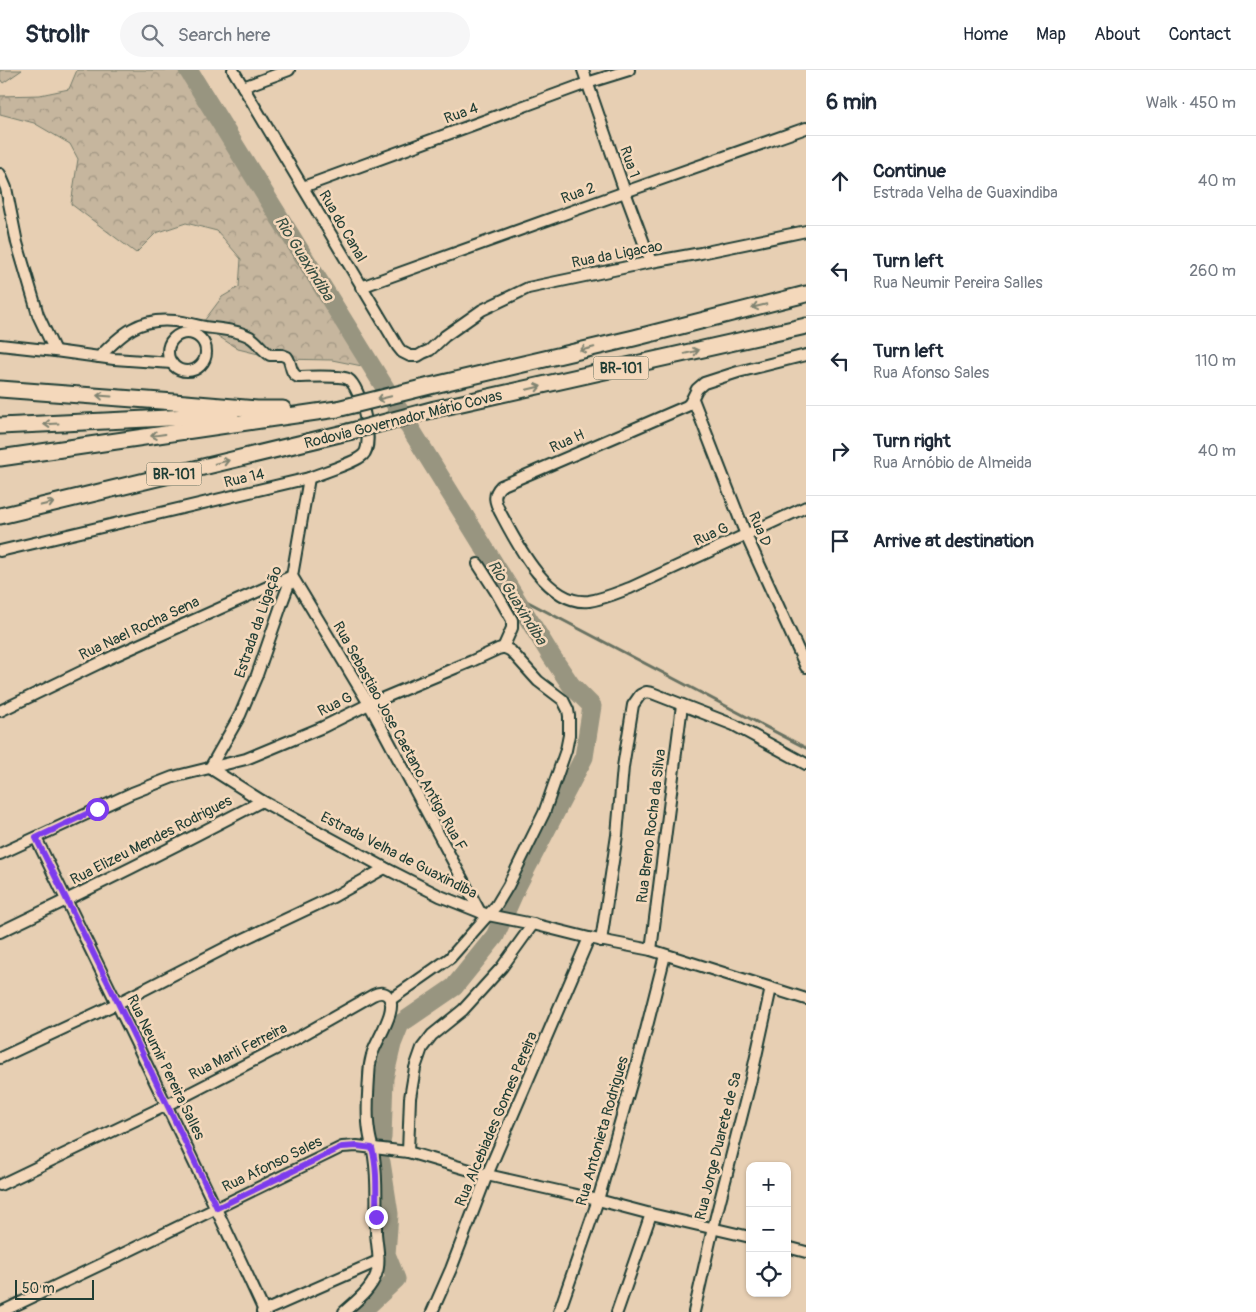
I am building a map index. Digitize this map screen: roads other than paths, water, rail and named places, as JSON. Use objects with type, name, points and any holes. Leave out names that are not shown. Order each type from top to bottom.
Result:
[{"type":"highway","name":"Rodovia Governador Mário Covas","points":[[0,458],[337,410],[806,294]]},
{"type":"highway","name":"Rodovia Governador Mário Covas","points":[[0,516],[435,410],[806,326]]},
{"type":"highway","name":"BR-101","points":[[0,389],[257,409],[337,410]]},
{"type":"highway","name":"BR-101","points":[[0,426],[337,410]]},
{"type":"street","name":"Rua do Canal","points":[[233,70],[398,347],[406,354],[414,356],[423,354],[445,336]]},
{"type":"street","points":[[243,87],[289,70]]},
{"type":"street","name":"Rua 1","points":[[583,70],[624,192],[652,262]]},
{"type":"street","name":"Rua 4","points":[[303,187],[587,83],[629,70]]},
{"type":"street","name":"Rua 2","points":[[361,287],[806,128]]},
{"type":"street","points":[[0,174],[8,197],[17,243],[38,315],[55,350]]},
{"type":"street","name":"Rua da Ligacao","points":[[445,336],[482,310],[528,288],[806,231]]},
{"type":"street","name":"Rua 14","points":[[0,551],[309,478],[352,461],[362,455],[367,445],[368,437],[364,413],[358,393],[350,381],[340,377],[298,377],[293,374],[287,357],[270,355],[247,335],[177,321],[150,321],[133,328],[116,340],[99,357]]},
{"type":"street","points":[[0,345],[55,350],[99,357],[172,363]]},
{"type":"street","name":"Rua H","points":[[607,597],[582,601],[564,596],[548,585],[530,563],[515,540],[496,503],[495,493],[501,486],[676,412],[687,406],[693,399],[697,389],[704,383],[738,372],[806,355]]},
{"type":"street","name":"Rua D","points":[[693,399],[746,535],[806,667]]},
{"type":"street","name":"Estrada da Ligação","points":[[210,768],[240,715],[257,675],[292,576],[309,478]]},
{"type":"street","name":"Rua G","points":[[607,597],[806,507]]},
{"type":"street","points":[[344,1312],[365,1293],[374,1281],[377,1272],[376,1178],[367,1110],[371,1056],[390,1014],[390,1000],[450,958],[496,906],[544,813],[566,750],[570,725],[568,710],[563,700],[538,681],[511,651],[503,648],[512,628],[512,620],[478,564]]},
{"type":"street","name":"Rua Sebastiao Jose Caetano Antiga Rua F","points":[[292,576],[369,704],[488,915]]},
{"type":"street","name":"Rua Nael Rocha Sena","points":[[0,711],[130,648],[292,576]]},
{"type":"street","name":"Rua G","points":[[210,768],[253,756],[323,727],[369,704],[503,648]]},
{"type":"street","points":[[601,940],[617,835],[623,767],[633,705],[640,695],[648,692],[734,725],[806,764]]},
{"type":"street","name":"Rua Breno Rocha da Silva","points":[[651,950],[682,705]]},
{"type":"street","points":[[0,854],[173,776],[210,768]]},
{"type":"street","name":"Estrada Velha de Guaxindiba","points":[[210,768],[262,800],[385,868],[440,896],[488,915],[651,950],[806,999]]},
{"type":"street","name":"Rua Elizeu Mendes Rodrigues","points":[[0,932],[66,901],[262,800]]},
{"type":"street","name":"Rua Neumir Pereira Salles","points":[[36,838],[217,1208],[264,1312]]},
{"type":"street","points":[[0,1058],[118,1003],[231,945],[333,897],[385,868]]},
{"type":"street","points":[[408,1152],[410,1098],[415,1068],[422,1048],[432,1035],[463,1010],[502,967],[533,924]]},
{"type":"street","name":"Rua Alcebiades Gomes Pereira","points":[[432,1312],[487,1174],[589,938]]},
{"type":"street","name":"Rua Antonieta Rodrigues","points":[[559,1312],[598,1200],[643,1042],[665,955]]},
{"type":"street","name":"Rua Jorge Duarete de Sa","points":[[694,1312],[713,1228],[751,1079],[771,988]]},
{"type":"street","name":"Rua Marli Ferreira","points":[[0,1185],[167,1105],[299,1037],[373,995],[385,994],[390,1000]]},
{"type":"street","name":"Rua Afonso Sales","points":[[0,1312],[342,1147],[357,1146],[408,1152],[487,1174],[746,1237]]},
{"type":"street","points":[[617,1312],[652,1214]]},
{"type":"street","points":[[791,1248],[806,1252]]},
{"type":"street","points":[[264,1312],[378,1262]]},
{"type":"waterway","name":"Rio Guaxindiba","points":[[188,70],[552,657],[571,685],[592,706],[584,757],[518,884],[495,936],[454,987],[400,1024],[392,1044],[384,1078],[382,1138]]},
{"type":"waterway","points":[[513,594],[806,748]]},
{"type":"waterway","name":"Rio Guaxindiba","points":[[361,1312],[396,1279],[386,1254],[389,1214],[381,1162]]}]
